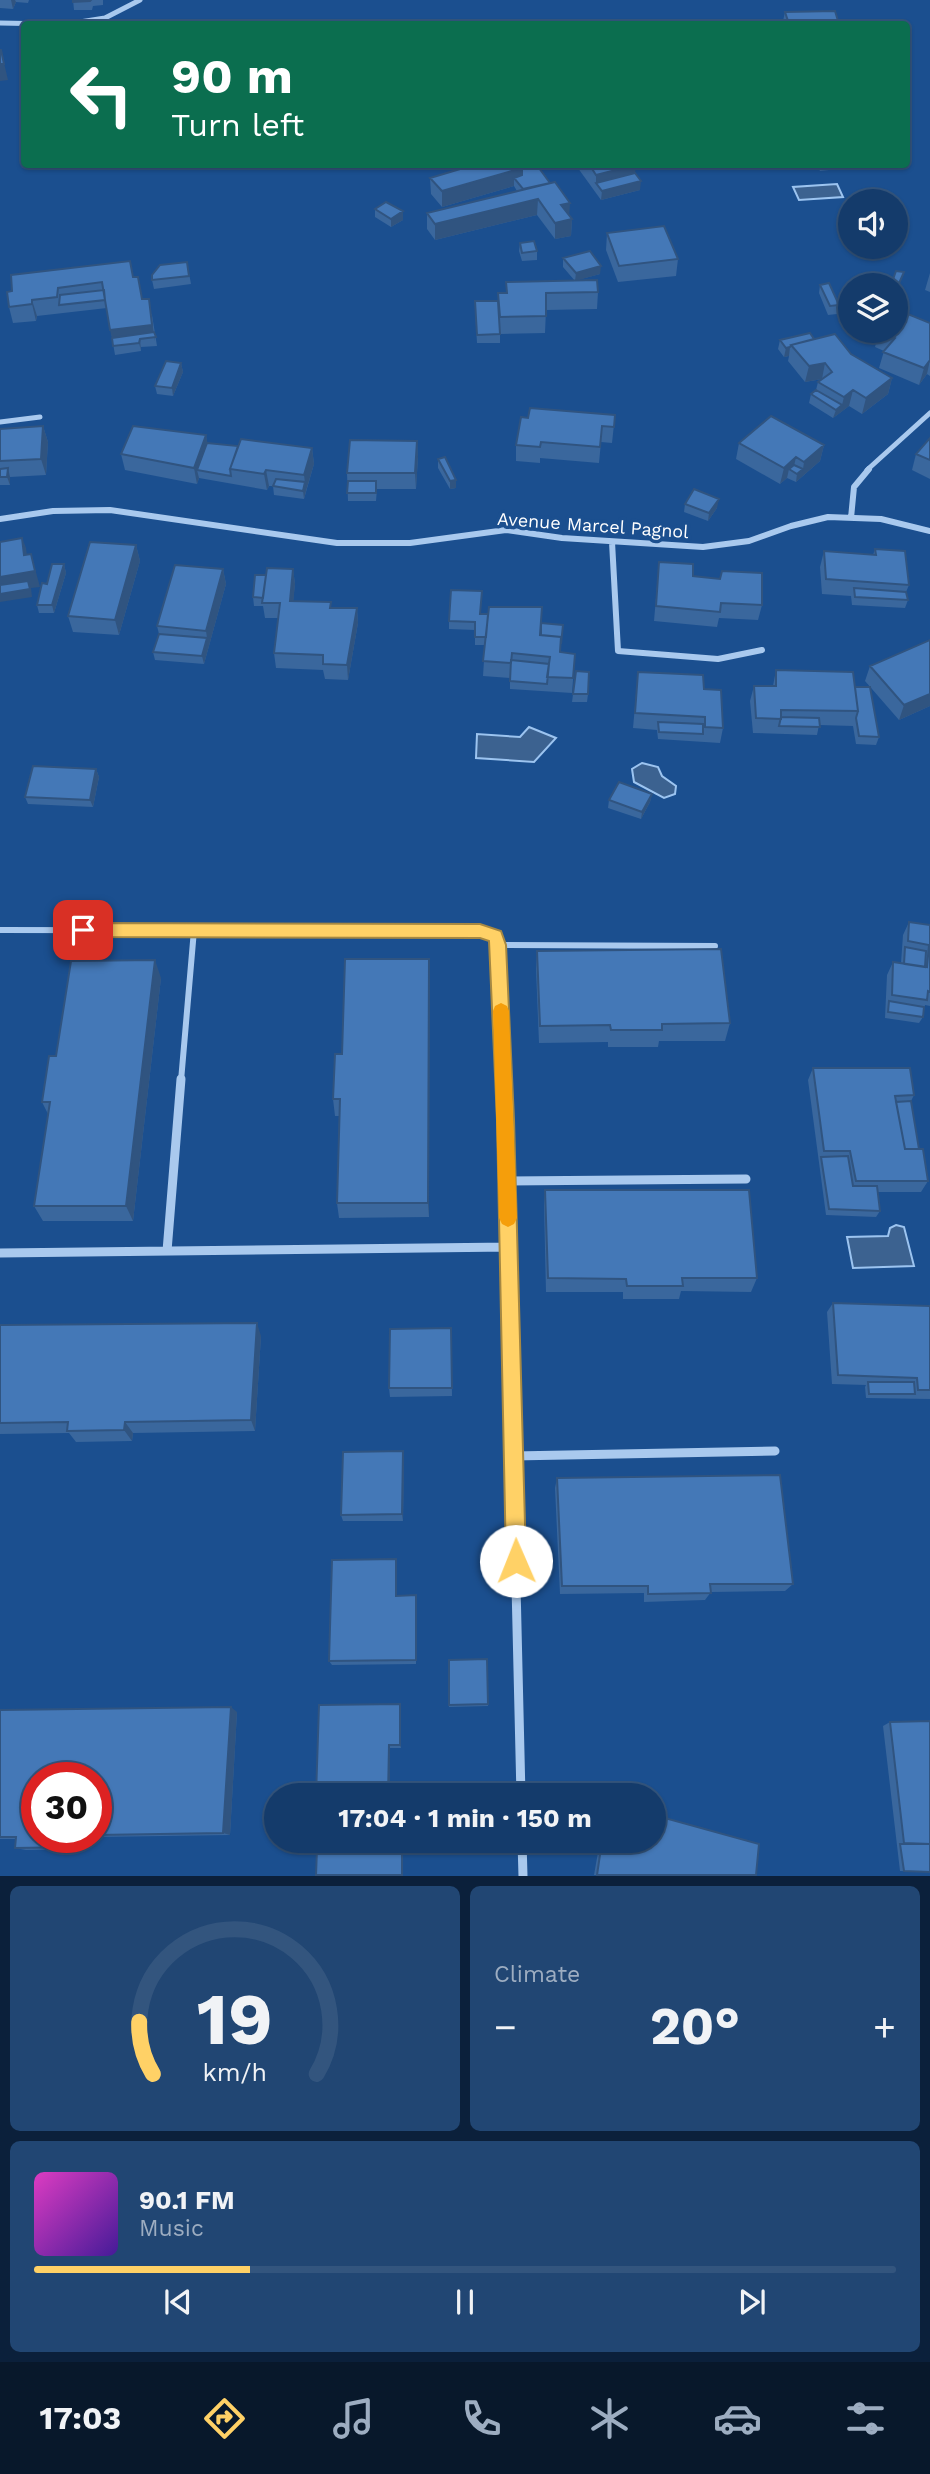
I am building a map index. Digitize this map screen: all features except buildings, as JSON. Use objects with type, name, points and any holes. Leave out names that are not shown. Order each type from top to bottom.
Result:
[{"type":"street","points":[[86,21],[105,18],[140,0]]},
{"type":"street","points":[[0,23],[21,23]]},
{"type":"street","points":[[851,518],[854,487],[873,463],[930,413]]},
{"type":"street","points":[[0,422],[40,417]]},
{"type":"street","name":"Avenue Marcel Pagnol","points":[[0,519],[53,511],[110,510],[337,543],[410,543],[506,530],[612,542],[704,547],[748,541],[828,517],[881,519],[930,531]]},
{"type":"street","points":[[612,542],[618,651],[718,659],[762,650]]},
{"type":"street","points":[[0,930],[480,931],[496,936],[509,1247],[521,1783]]},
{"type":"street","points":[[167,1251],[194,930]]},
{"type":"street","points":[[498,945],[715,946]]},
{"type":"street","points":[[507,1181],[746,1179]]},
{"type":"street","points":[[0,1253],[509,1247]]},
{"type":"street","points":[[513,1456],[775,1451]]},
{"type":"street","points":[[522,1853],[523,1875]]},
{"type":"water","points":[[837,184],[839,189],[838,197],[799,200],[793,187]]},
{"type":"water","points":[[529,727],[556,738],[534,762],[476,758],[477,734],[520,737]]},
{"type":"water","points":[[642,763],[658,767],[662,776],[676,786],[675,794],[664,798],[634,782],[632,769]]},
{"type":"water","points":[[896,1225],[904,1227],[914,1266],[853,1268],[847,1237],[888,1236],[890,1228]]},
{"type":"slow traffic","points":[[501,1011],[508,1218]]},
{"type":"route","points":[[83,930],[480,931],[496,936],[506,1120],[516,1561]]}]
